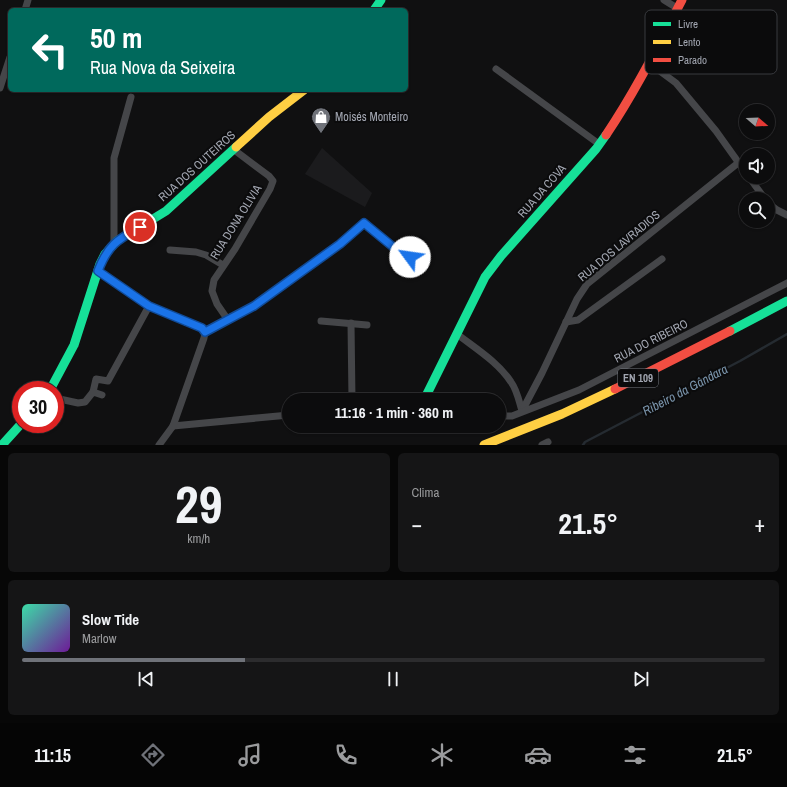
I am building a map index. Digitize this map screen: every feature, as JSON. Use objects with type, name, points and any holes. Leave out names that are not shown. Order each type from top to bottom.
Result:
[{"type":"street","points":[[664,0],[679,4]]},
{"type":"street","points":[[0,88],[8,63]]},
{"type":"street","points":[[496,69],[599,144]]},
{"type":"street","name":"RUA DA COVA","points":[[428,393],[485,277],[599,144],[618,117],[645,70]]},
{"type":"street","points":[[664,74],[676,83],[716,131],[738,163]]},
{"type":"street","name":"RUA DOS OUTEIROS","points":[[55,381],[74,344],[105,253],[114,243],[166,211],[182,198],[269,117],[301,92]]},
{"type":"street","points":[[114,243],[114,158],[131,97]]},
{"type":"street","name":"RUA DONA OLIVIA","points":[[228,320],[217,304],[212,292],[214,280],[235,249],[270,189],[273,181],[233,149]]},
{"type":"street","name":"RUA DOS LAVRADIOS","points":[[522,411],[542,373],[577,299],[587,284],[738,163]]},
{"type":"street","points":[[775,208],[787,215]]},
{"type":"street","points":[[205,332],[254,306],[340,244],[364,223],[392,246],[410,257]]},
{"type":"street","points":[[170,250],[196,252],[223,265]]},
{"type":"street","points":[[566,322],[578,320],[662,259]]},
{"type":"street","points":[[98,271],[149,306],[202,328],[205,332]]},
{"type":"street","name":"RUA DO RIBEIRO","points":[[506,416],[512,416],[579,390],[787,283]]},
{"type":"street","name":"EN 109","points":[[484,445],[554,417],[619,388],[787,301]]},
{"type":"street","points":[[64,400],[78,403],[85,402],[91,397],[96,379],[108,382],[149,306]]},
{"type":"street","points":[[321,321],[367,325]]},
{"type":"street","points":[[351,323],[352,393]]},
{"type":"street","points":[[159,445],[173,426],[205,332]]},
{"type":"street","points":[[457,334],[498,366],[512,382],[522,411]]},
{"type":"street","points":[[93,392],[102,395]]},
{"type":"street","points":[[173,426],[282,416]]},
{"type":"street","points":[[3,441],[12,432]]},
{"type":"shaded area","points":[[322,148],[372,193],[365,207],[305,174]]},
{"type":"waterway","name":"Ribeiro da Gândara","points":[[583,445],[585,442],[740,361],[787,334]]},
{"type":"traffic: fast","points":[[375,8],[381,0]]},
{"type":"traffic: fast","points":[[427,393],[485,277],[501,256],[596,149],[606,135]]},
{"type":"traffic: fast","points":[[55,381],[74,345],[100,264],[105,254],[117,241],[166,211],[236,147]]},
{"type":"traffic: fast","points":[[730,331],[787,301]]},
{"type":"traffic: fast","points":[[2,445],[13,433]]},
{"type":"traffic: slow","points":[[236,147],[269,117],[301,92]]},
{"type":"traffic: slow","points":[[484,445],[562,414],[615,389]]},
{"type":"traffic: jam","points":[[677,10],[682,0]]},
{"type":"traffic: jam","points":[[606,135],[617,119],[645,70]]},
{"type":"traffic: jam","points":[[615,389],[730,331]]},
{"type":"place","name":"Moisés Monteiro","points":[[321,134]]},
{"type":"route","points":[[140,227],[114,243],[105,253],[98,271],[149,306],[202,328],[205,332],[254,306],[340,244],[364,223],[392,246],[410,257]]}]
